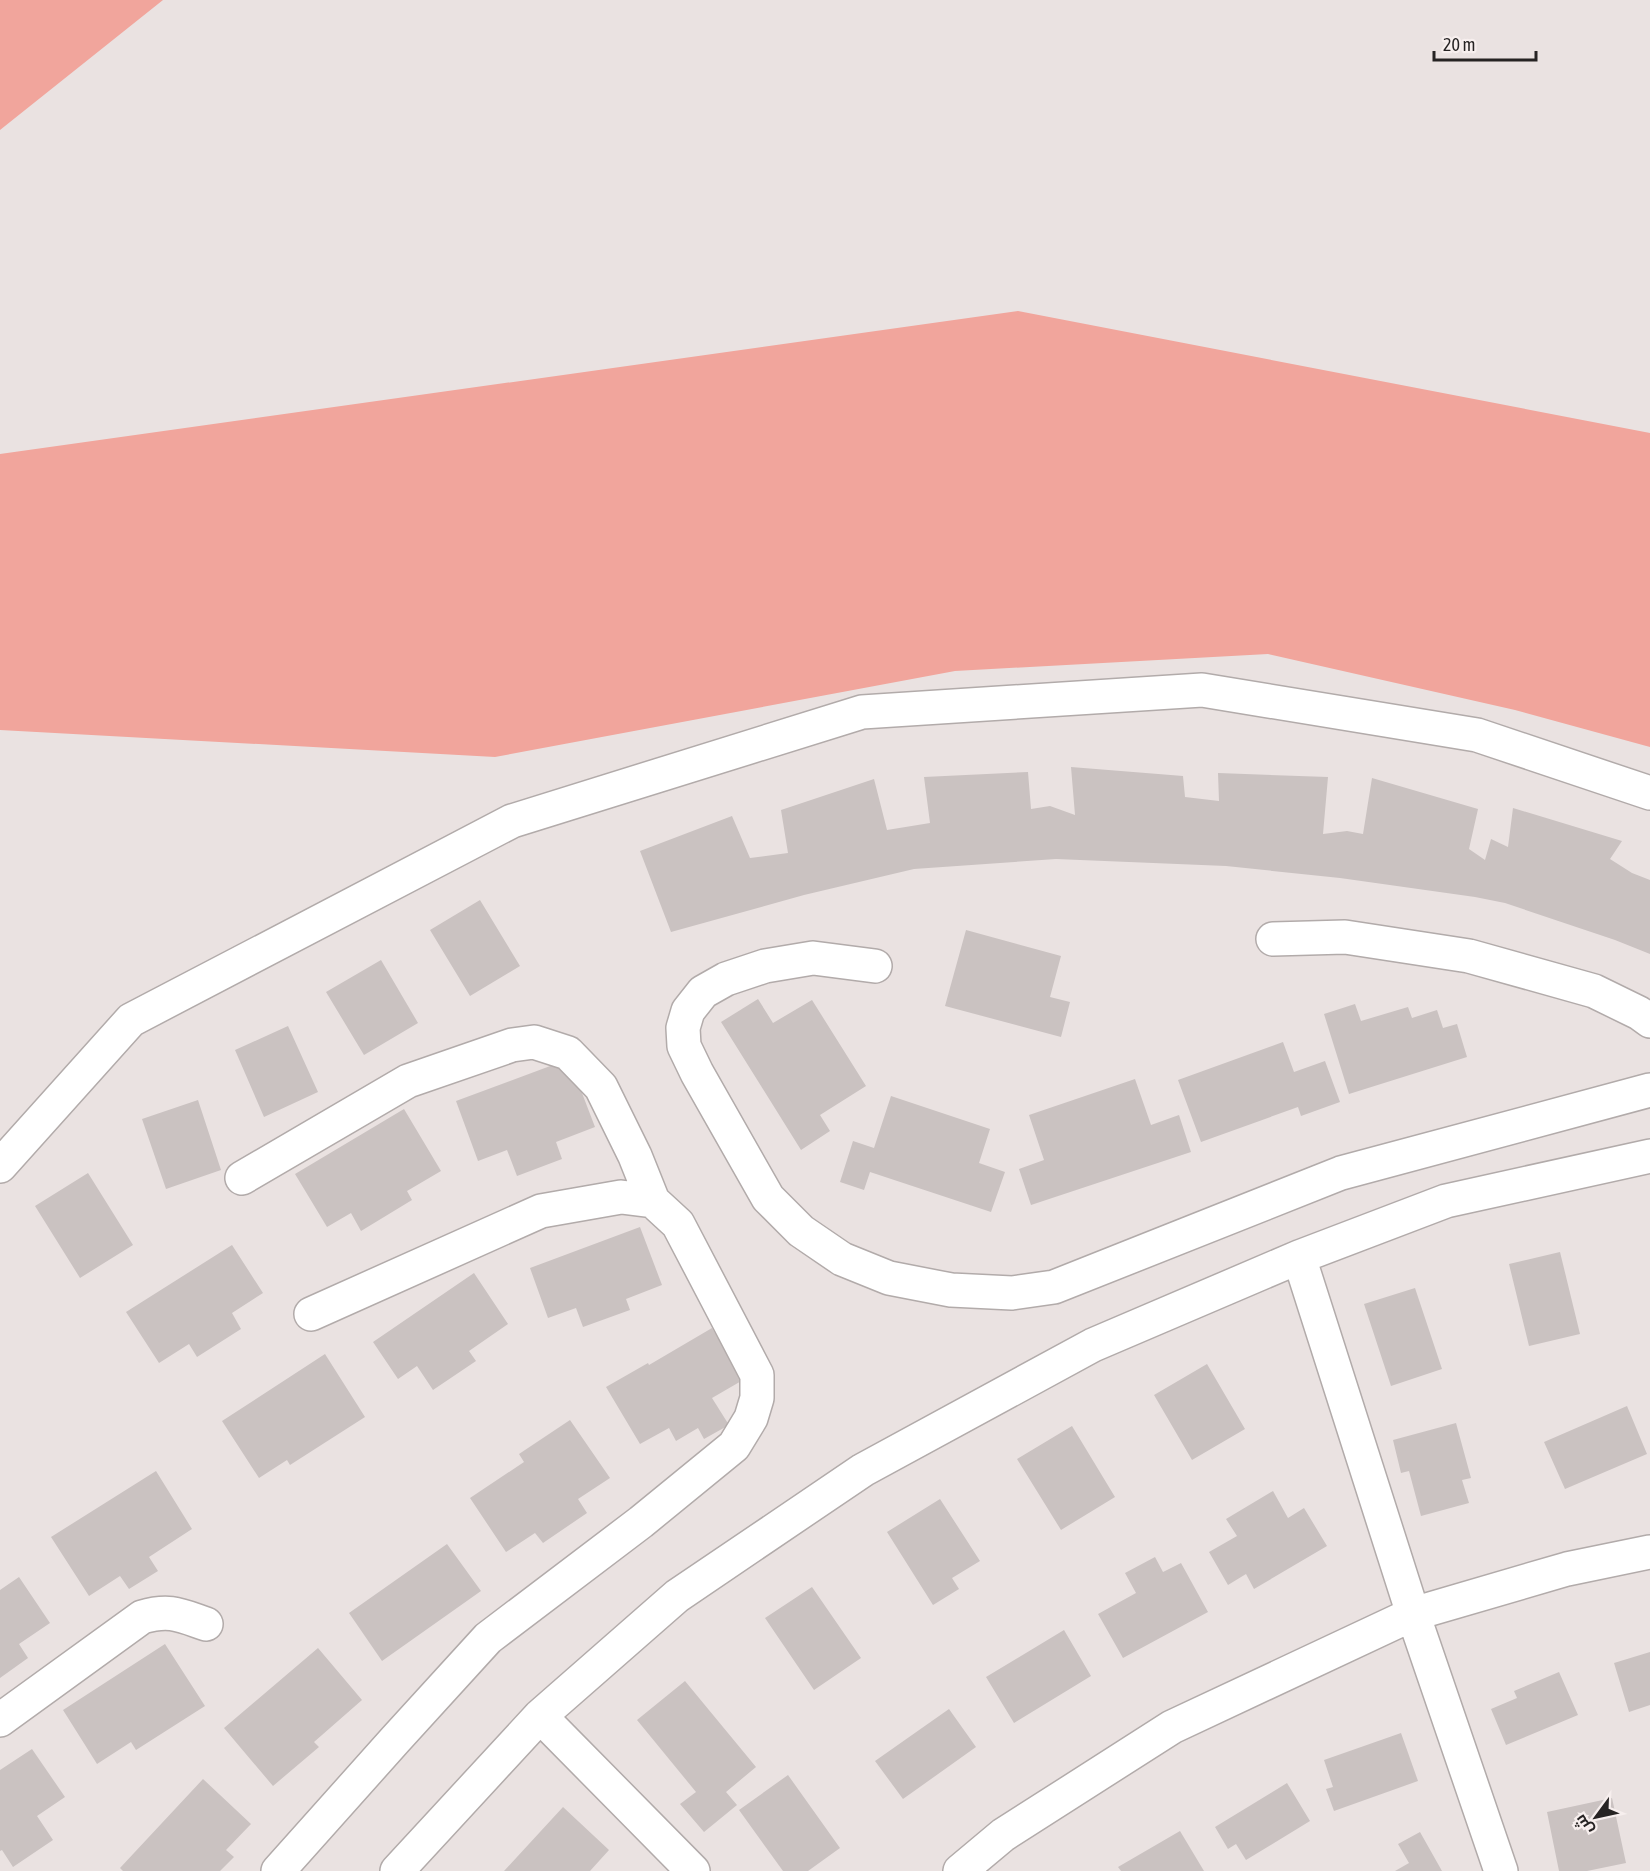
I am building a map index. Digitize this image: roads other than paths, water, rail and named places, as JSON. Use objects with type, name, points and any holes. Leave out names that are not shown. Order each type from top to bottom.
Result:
[{"type":"street","points":[[0,1166],[131,1020],[512,821],[862,712],[1202,690],[1477,735],[1650,792]]},
{"type":"street","points":[[1273,939],[1344,937],[1469,956],[1594,991],[1639,1013],[1650,1021]]},
{"type":"street","points":[[875,966],[813,958],[765,966],[726,979],[703,992],[687,1011],[683,1028],[684,1046],[768,1198],[801,1231],[842,1258],[889,1278],[951,1290],[1012,1293],[1054,1287],[1341,1173],[1650,1090]]},
{"type":"street","points":[[242,1178],[408,1081],[512,1045],[534,1042],[568,1053],[601,1087],[635,1156],[653,1200],[678,1224],[757,1375],[757,1398],[752,1418],[734,1446],[641,1522],[488,1638],[278,1871]]},
{"type":"street","points":[[397,1871],[540,1716],[677,1596],[863,1470],[1093,1345],[1299,1257],[1446,1201],[1650,1156]]},
{"type":"street","points":[[311,1314],[541,1211],[621,1197],[653,1200]]},
{"type":"street","points":[[1299,1257],[1413,1614],[1500,1871]]},
{"type":"street","points":[[960,1871],[1003,1835],[1172,1727],[1413,1614],[1567,1569],[1650,1552]]},
{"type":"street","points":[[0,1719],[142,1617],[159,1612],[176,1614],[206,1624]]},
{"type":"street","points":[[540,1716],[693,1871]]}]
